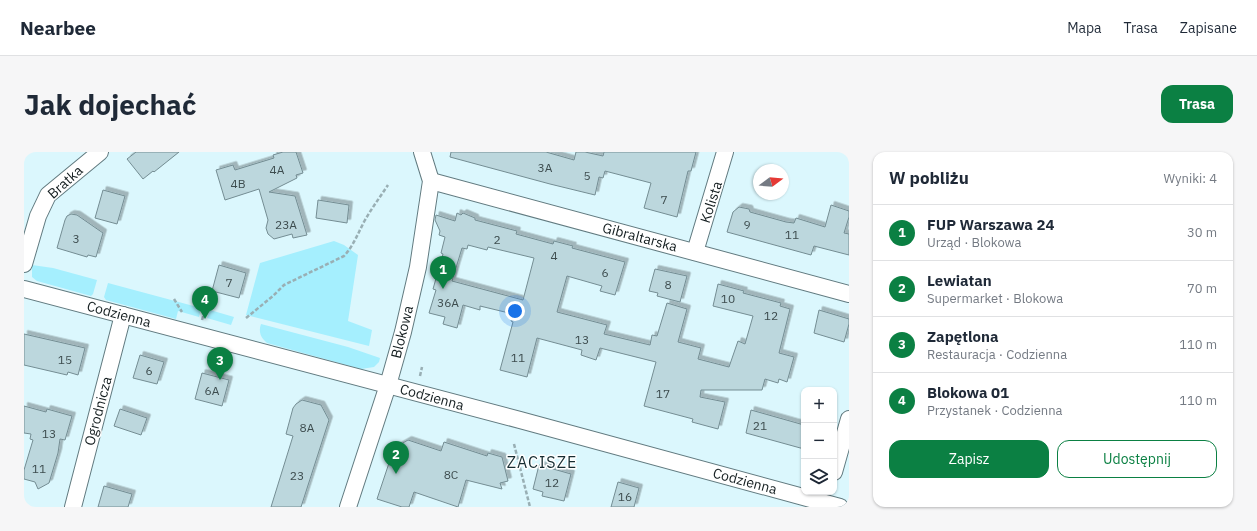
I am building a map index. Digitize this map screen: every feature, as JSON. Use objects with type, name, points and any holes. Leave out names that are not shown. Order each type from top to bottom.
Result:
[{"type":"street","name":"Bratka","points":[[24,264],[38,216],[48,195],[100,152]]},
{"type":"street","name":"Blokowa","points":[[348,507],[388,385],[403,332],[418,267],[431,181],[422,152]]},
{"type":"street","name":"Kolista","points":[[695,252],[725,152]]},
{"type":"street","name":"Gibraltarska","points":[[431,181],[849,294]]},
{"type":"street","name":"Codzienna","points":[[24,289],[830,502]]},
{"type":"street","name":"Ogrodnicza","points":[[73,507],[123,315]]},
{"type":"street","points":[[837,461],[849,419]]},
{"type":"path","points":[[246,318],[284,285],[344,256],[357,238],[365,221],[388,185]]},
{"type":"path","points":[[174,299],[183,315]]},
{"type":"path","points":[[420,377],[422,367]]},
{"type":"path","points":[[514,444],[530,507]]},
{"type":"shaded area","points":[[334,241],[344,245],[358,255],[348,321],[372,330],[369,346],[246,315],[260,263]]},
{"type":"shaded area","points":[[32,265],[53,268],[97,280],[93,294],[91,296],[37,281],[32,277]]},
{"type":"shaded area","points":[[108,283],[201,308],[199,317],[178,311],[176,319],[106,300],[104,297]]},
{"type":"shaded area","points":[[210,310],[234,317],[231,325],[207,318]]},
{"type":"shaded area","points":[[261,324],[348,347],[380,358],[379,362],[374,367],[361,369],[267,343],[261,335]]},
{"type":"building","points":[[136,152],[179,152],[143,179],[127,159]]},
{"type":"building","points":[[283,152],[296,152],[303,173],[296,175],[297,178],[269,192],[295,196],[307,235],[293,238],[292,234],[274,239],[268,234],[266,228],[268,220],[259,189],[225,200],[216,170],[233,165],[235,170],[274,158],[273,155]]},
{"type":"building","points":[[451,152],[546,152],[574,160],[576,152],[585,152],[603,156],[604,152],[696,152],[691,171],[688,171],[677,217],[644,208],[651,183],[605,171],[603,178],[599,177],[595,195],[450,157]]},
{"type":"building","points":[[103,190],[125,196],[117,224],[95,218]]},
{"type":"building","points":[[318,200],[349,205],[347,223],[316,218]]},
{"type":"building","points":[[831,205],[849,211],[849,217],[844,233],[849,234],[849,255],[814,246],[811,255],[727,232],[733,212],[739,207],[749,209],[750,212],[786,222],[794,223],[796,218],[825,227]]},
{"type":"building","points":[[457,213],[461,215],[463,213],[475,218],[475,220],[517,231],[516,234],[553,244],[554,241],[573,246],[572,248],[625,262],[615,295],[600,291],[602,286],[567,276],[557,312],[607,325],[604,334],[650,345],[652,335],[657,336],[667,303],[687,309],[678,342],[701,348],[698,359],[729,367],[738,341],[745,344],[753,316],[713,306],[718,284],[744,291],[743,293],[781,303],[780,306],[790,309],[779,353],[794,357],[787,382],[779,379],[778,383],[765,379],[762,390],[701,390],[700,397],[725,402],[718,429],[692,422],[693,419],[644,406],[656,362],[600,348],[596,360],[581,355],[582,350],[537,338],[527,377],[500,370],[513,322],[511,321],[513,314],[480,306],[480,310],[463,305],[457,328],[443,324],[445,317],[429,313],[436,290],[433,289],[443,254],[441,253],[445,237],[439,235],[440,231],[435,220],[436,215],[455,221]],"holes":[[[468,245],[487,250],[488,247],[534,258],[523,300],[452,281],[462,248],[467,249]]]},
{"type":"building","points":[[71,214],[77,215],[103,233],[96,257],[88,255],[87,257],[57,248],[65,220],[67,216]]},
{"type":"building","points":[[219,265],[246,273],[239,298],[212,291]]},
{"type":"building","points":[[655,269],[687,276],[680,302],[657,296],[658,293],[649,291]]},
{"type":"building","points":[[819,310],[849,319],[844,342],[814,333]]},
{"type":"building","points":[[24,334],[85,348],[78,375],[68,372],[67,375],[24,365]]},
{"type":"building","points":[[140,355],[164,362],[157,384],[133,378]]},
{"type":"building","points":[[202,373],[229,380],[222,406],[195,399]]},
{"type":"building","points":[[302,400],[321,405],[329,420],[301,507],[271,507],[293,436],[286,434],[293,408]]},
{"type":"building","points":[[24,406],[46,412],[47,409],[72,416],[65,440],[60,439],[58,453],[49,483],[38,489],[35,482],[24,479],[24,470],[33,440],[30,439],[31,434],[24,433]]},
{"type":"building","points":[[120,409],[147,418],[141,435],[114,426]]},
{"type":"building","points":[[751,410],[801,424],[801,448],[746,433]]},
{"type":"building","points":[[408,440],[441,451],[444,442],[487,456],[488,453],[502,457],[508,481],[500,483],[502,489],[466,480],[458,507],[414,492],[409,507],[402,507],[377,499],[394,448]]},
{"type":"building","points":[[539,465],[571,474],[564,501],[542,496],[543,492],[533,489]]},
{"type":"building","points":[[618,482],[639,488],[634,507],[611,507]]},
{"type":"building","points":[[104,486],[132,494],[128,507],[98,507]]},
{"type":"place","name":"FUP Warszawa 24","points":[[443,289]]},
{"type":"place","name":"Blokowa 01","points":[[205,319]]},
{"type":"place","name":"Zapętlona","points":[[220,380]]},
{"type":"place","name":"Lewiatan","points":[[396,474]]},
{"type":"district","name":"ZACISZE","points":[[542,462]]}]
